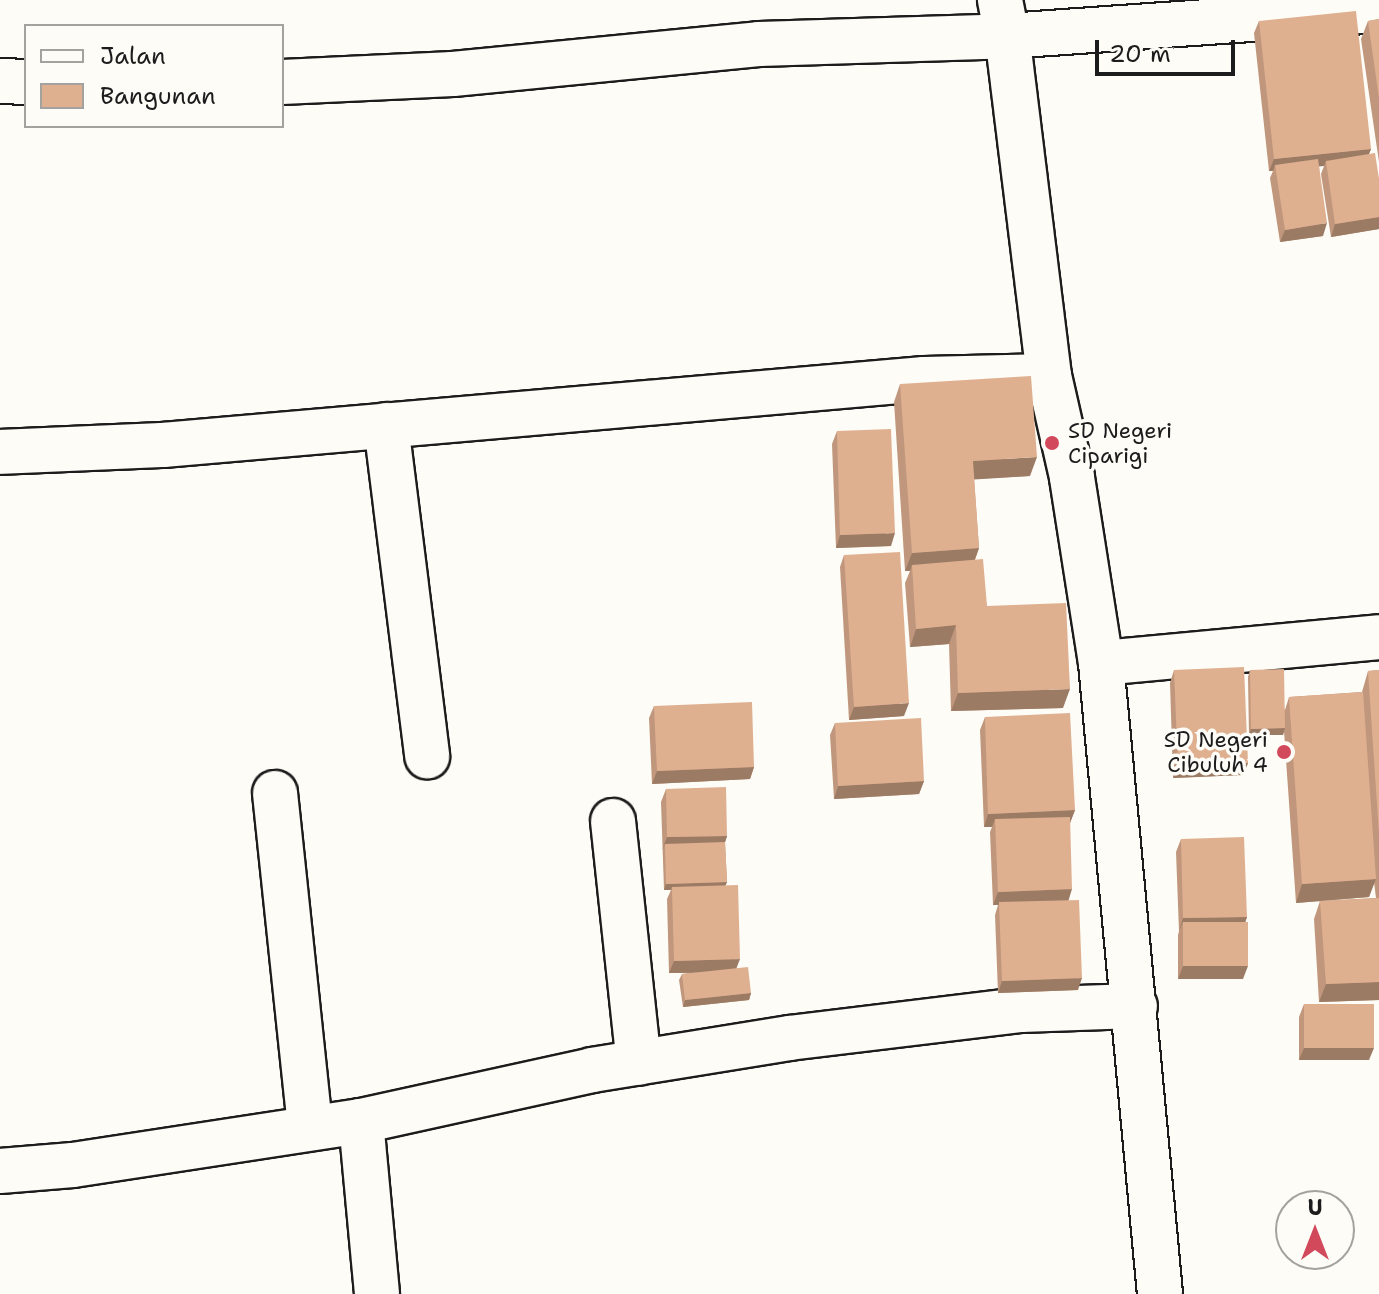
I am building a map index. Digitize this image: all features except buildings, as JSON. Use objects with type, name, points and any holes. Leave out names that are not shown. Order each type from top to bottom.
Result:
[{"type":"street","points":[[284,82],[453,74],[1003,18],[1379,10]]},
{"type":"street","points":[[1003,18],[1049,376],[1072,477],[1101,663],[1160,1294]]},
{"type":"street","points":[[0,81],[24,82]]},
{"type":"street","points":[[0,452],[163,445],[924,379],[1049,376]]},
{"type":"street","points":[[386,425],[427,756]]},
{"type":"street","points":[[1101,663],[1379,637]]},
{"type":"street","points":[[275,793],[310,1128]]},
{"type":"street","points":[[613,821],[639,1063]]},
{"type":"street","points":[[0,1171],[73,1165],[361,1121],[639,1063],[789,1038],[1021,1010],[1135,1006]]},
{"type":"street","points":[[361,1121],[377,1294]]},
{"type":"place","name":"SD Negeri Ciparigi","points":[[1052,443]]},
{"type":"place","name":"SD Negeri Cibuluh 4","points":[[1284,752]]}]
